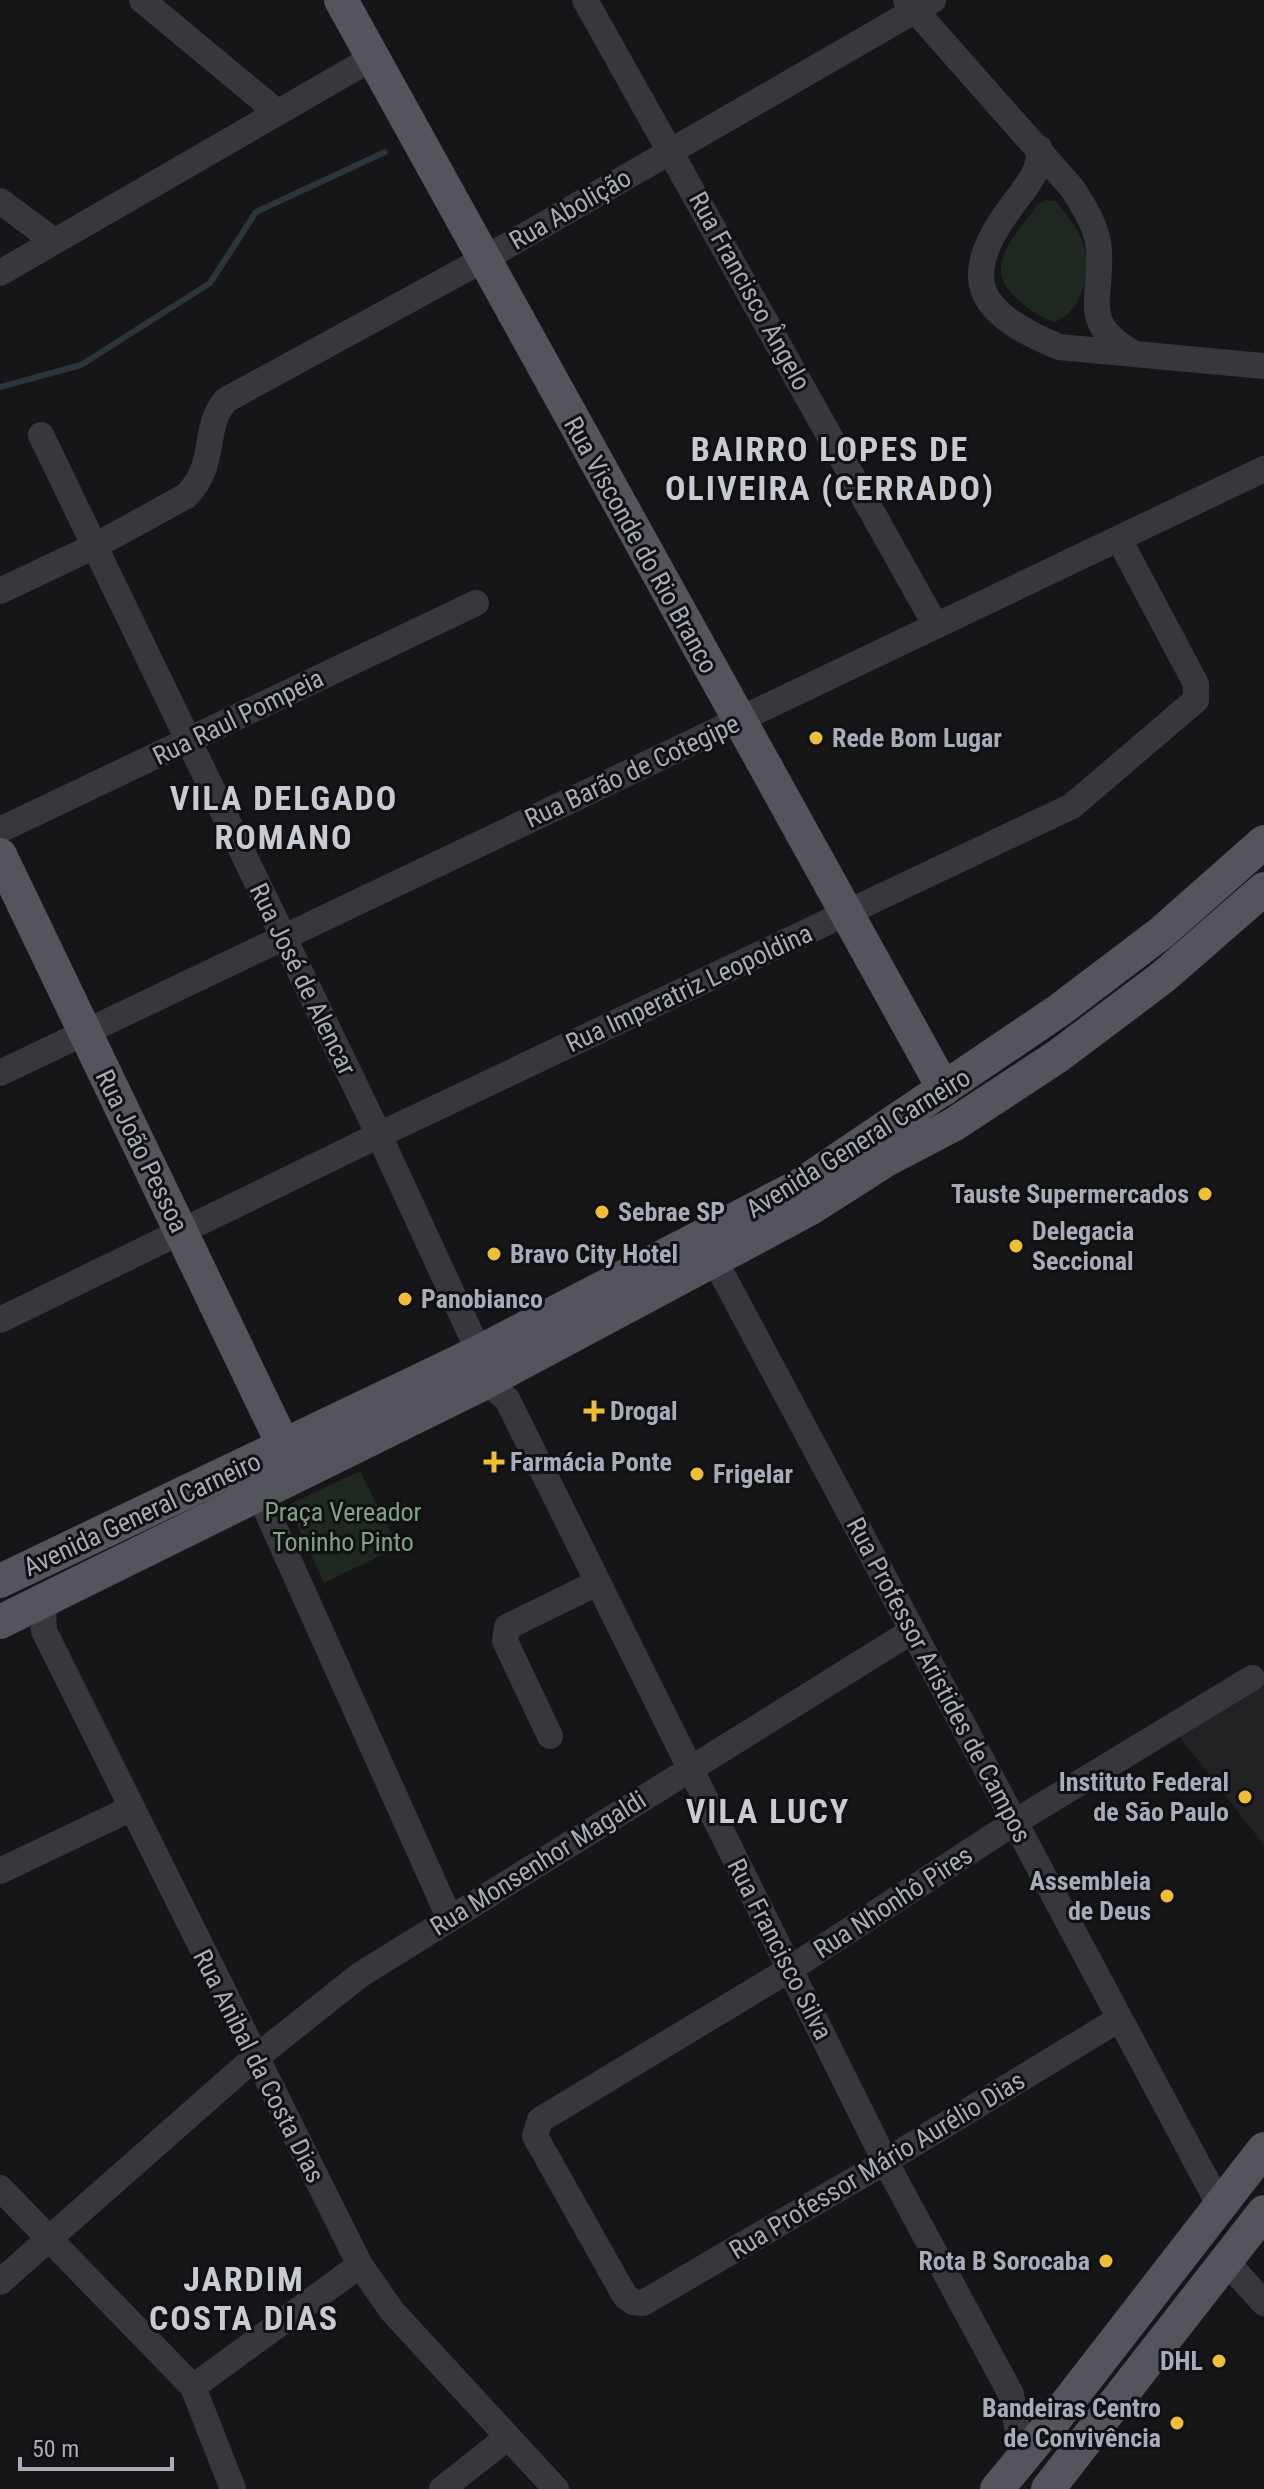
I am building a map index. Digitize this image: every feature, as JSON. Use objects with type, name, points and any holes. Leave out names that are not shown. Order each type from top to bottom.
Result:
[{"type":"main road","name":"Rua Visconde do Rio Branco","points":[[341,0],[944,1089]]},
{"type":"main road","name":"Avenida General Carneiro","points":[[709,1250],[944,1089],[1161,933],[1264,842]]},
{"type":"main road","name":"Rua João Pessoa","points":[[0,855],[285,1447]]},
{"type":"main road","name":"Avenida General Carneiro","points":[[0,1622],[324,1462],[480,1368],[709,1250],[1016,1085],[1163,977],[1264,889]]},
{"type":"main road","name":"Avenida General Carneiro","points":[[0,1581],[285,1447],[480,1368]]},
{"type":"main road","name":"Avenida General Carneiro","points":[[285,1447],[298,1456],[324,1462]]},
{"type":"main road","points":[[997,2489],[1264,2149]]},
{"type":"main road","points":[[1220,2206],[1227,2228],[1225,2260]]},
{"type":"main road","points":[[1026,2452],[1051,2488],[1101,2419],[1264,2212]]},
{"type":"main road","points":[[1054,2420],[1101,2419]]},
{"type":"street","points":[[142,0],[277,112]]},
{"type":"street","name":"Rua Francisco Ângelo","points":[[585,0],[936,626]]},
{"type":"street","points":[[918,3],[1072,188],[1098,241],[1094,306],[1106,334],[1138,356]]},
{"type":"street","name":"Rua Abolição","points":[[95,546],[171,506],[197,484],[208,464],[214,421],[226,400],[484,259],[672,151],[918,3]]},
{"type":"street","points":[[0,273],[374,57]]},
{"type":"street","points":[[1039,148],[1039,165],[1031,181],[989,239],[978,275],[990,303],[1036,338],[1059,347],[1264,366]]},
{"type":"street","points":[[1031,181],[1042,177],[1072,188]]},
{"type":"street","points":[[0,201],[54,241]]},
{"type":"street","points":[[1036,338],[1064,337],[1079,329],[1094,306]]},
{"type":"street","name":"Rua José de Alencar","points":[[41,435],[379,1135],[480,1368]]},
{"type":"street","name":"Rua Barão de Cotegipe","points":[[0,1073],[1120,541],[1264,469]]},
{"type":"street","name":"Rua Imperatriz Leopoldina","points":[[0,1320],[379,1135],[1072,806],[1196,700],[1196,684],[1120,541]]},
{"type":"street","points":[[0,591],[95,546]]},
{"type":"street","name":"Rua Raul Pompeia","points":[[0,830],[476,603]]},
{"type":"street","name":"Rua Professor Aristides de Campos","points":[[709,1250],[1220,2206]]},
{"type":"street","name":"Rua Francisco Silva","points":[[480,1368],[495,1389],[507,1399],[885,2161],[1011,2394],[1018,2433],[1026,2452]]},
{"type":"street","points":[[259,1494],[449,1917]]},
{"type":"street","points":[[550,1736],[505,1641],[504,1632],[507,1627],[597,1583]]},
{"type":"street","name":"Rua Anibal da Costa Dias","points":[[50,1597],[43,1613],[44,1631],[254,2058],[360,2265],[392,2311],[556,2489]]},
{"type":"street","name":"Rua Monsenhor Magaldi","points":[[0,2282],[53,2239],[254,2058],[360,1975],[912,1631]]},
{"type":"street","name":"Rua Nhonhô Pires","points":[[633,2302],[625,2296],[535,2136],[535,2126],[540,2120],[790,1969],[1015,1822],[1252,1678]]},
{"type":"street","points":[[0,1871],[130,1809]]},
{"type":"street","name":"Rua Professor Mário Aurélio Dias","points":[[633,2302],[643,2303],[1119,2019]]},
{"type":"street","points":[[0,2188],[53,2239],[193,2387],[233,2489]]},
{"type":"street","points":[[1225,2260],[1264,2303]]},
{"type":"street","points":[[193,2387],[360,2265]]},
{"type":"street","name":"Rua Francisco Silva","points":[[1011,2394],[1029,2409],[1054,2420]]},
{"type":"street","points":[[442,2489],[508,2437]]},
{"type":"shaded area","name":"Instituto Federal de São Paulo","points":[[1264,1683],[1264,1845],[1176,1732]]},
{"type":"green space","points":[[1046,200],[1056,201],[1076,228],[1085,249],[1086,261],[1080,298],[1065,316],[1055,322],[1040,316],[1018,300],[1007,288],[1001,264],[1011,241],[1037,205]]},
{"type":"green space","name":"Praça Vereador Toninho Pinto","points":[[360,1471],[398,1547],[324,1583],[288,1505]]},
{"type":"waterway","points":[[0,387],[81,365],[210,283],[256,212],[385,152]]},
{"type":"place","name":"Rede Bom Lugar","points":[[816,738]]},
{"type":"place","name":"Tauste Supermercados","points":[[1205,1194]]},
{"type":"place","name":"Sebrae SP","points":[[602,1212]]},
{"type":"place","name":"Delegacia Seccional","points":[[1016,1246]]},
{"type":"place","name":"Bravo City Hotel","points":[[494,1254]]},
{"type":"place","name":"Panobianco","points":[[405,1299]]},
{"type":"place","name":"Drogal","points":[[594,1411]]},
{"type":"place","name":"Farmácia Ponte","points":[[494,1462]]},
{"type":"place","name":"Frigelar","points":[[697,1474]]},
{"type":"place","name":"Instituto Federal de São Paulo","points":[[1245,1797]]},
{"type":"place","name":"Assembleia de Deus","points":[[1167,1896]]},
{"type":"place","name":"Rota B Sorocaba","points":[[1106,2261]]},
{"type":"place","name":"DHL","points":[[1219,2361]]},
{"type":"place","name":"Bandeiras Centro de Convivência","points":[[1177,2423]]},
{"type":"district","name":"BAIRRO LOPES DE OLIVEIRA (CERRADO)","points":[[830,468]]},
{"type":"district","name":"VILA DELGADO ROMANO","points":[[284,818]]},
{"type":"district","name":"VILA LUCY","points":[[768,1811]]},
{"type":"district","name":"JARDIM COSTA DIAS","points":[[244,2298]]}]
